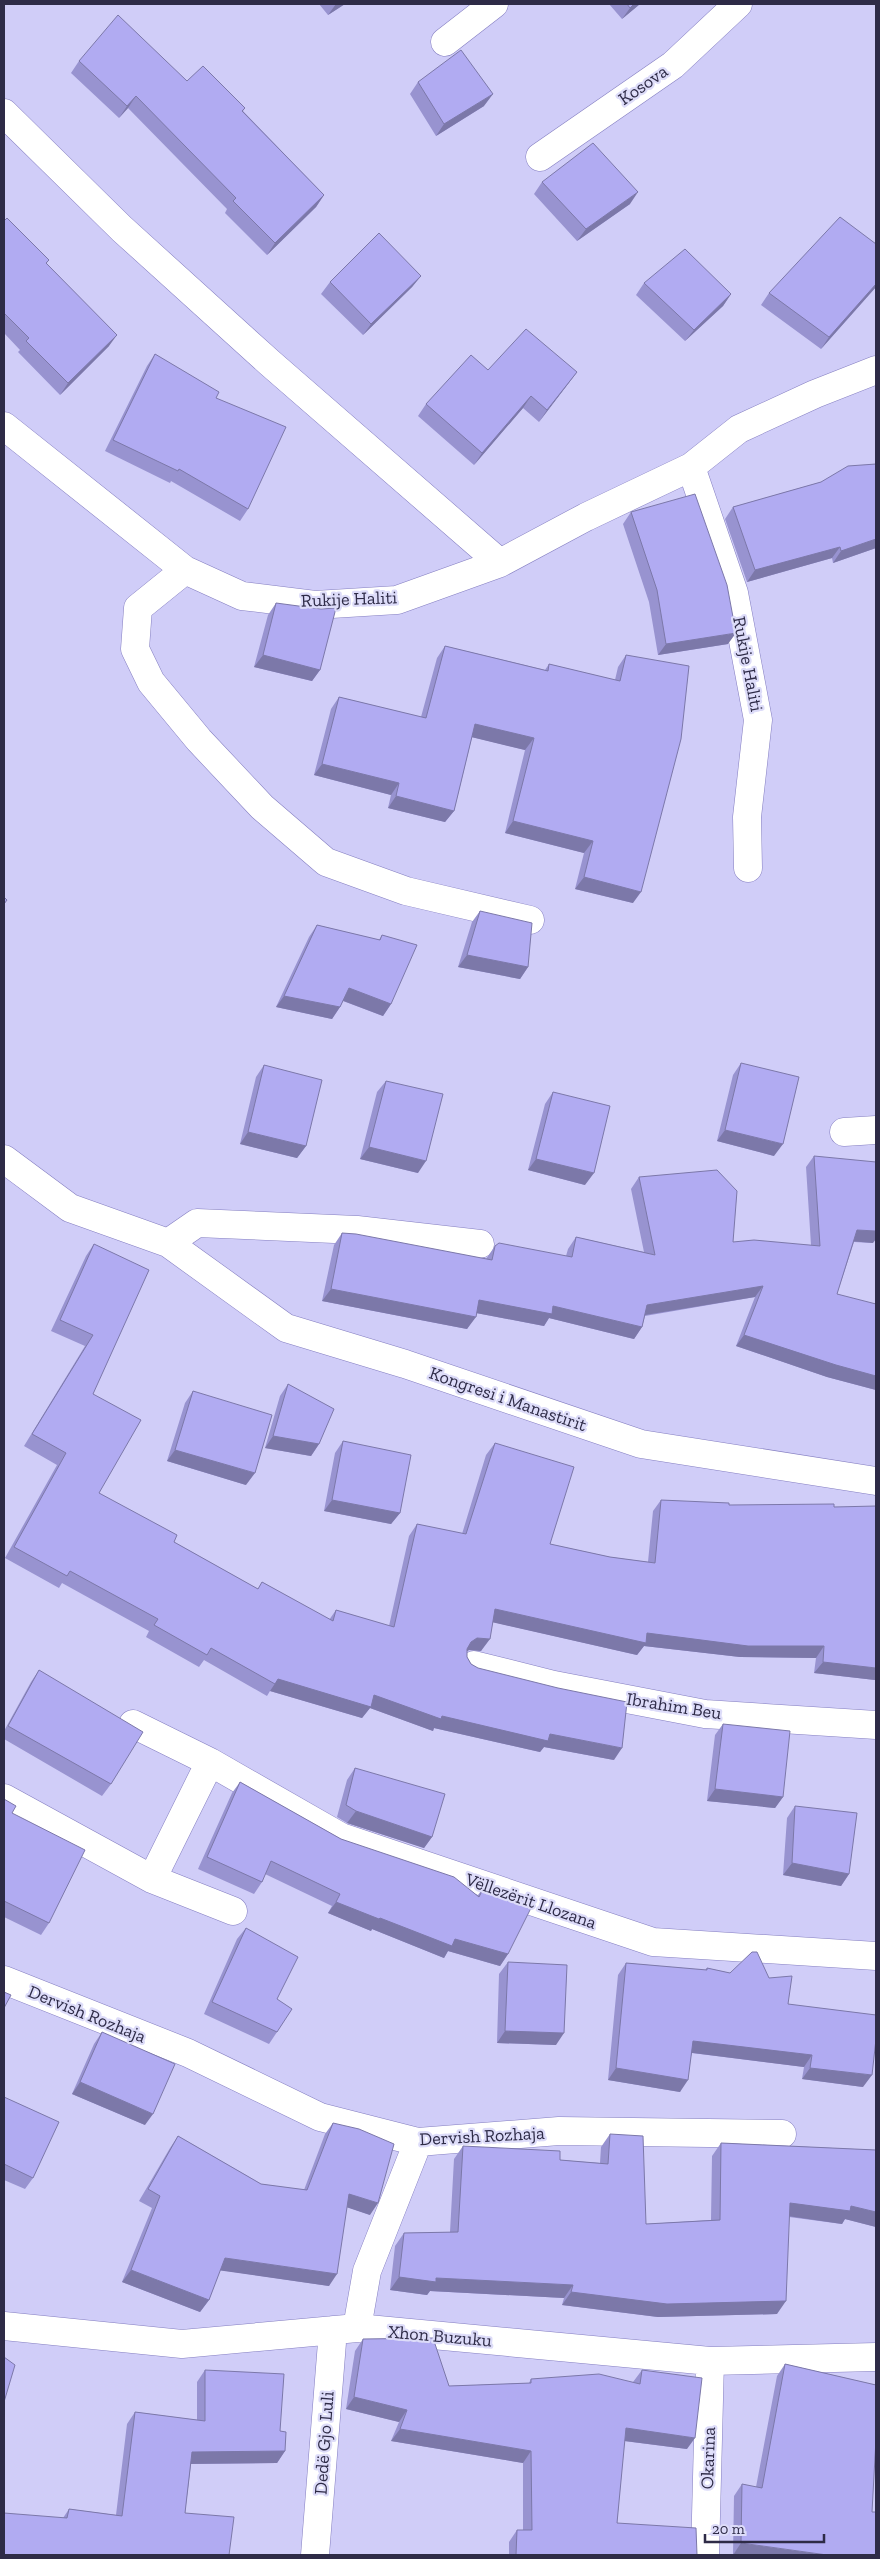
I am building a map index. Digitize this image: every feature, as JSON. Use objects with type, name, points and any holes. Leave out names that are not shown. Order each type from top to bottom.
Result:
[{"type":"street","points":[[444,42],[494,4]]},
{"type":"street","name":"Kosova","points":[[540,157],[673,65],[738,4]]},
{"type":"street","points":[[4,113],[122,229],[263,356],[500,562]]},
{"type":"street","name":"Rukije Haliti","points":[[4,426],[185,570],[242,596],[315,604],[396,600],[500,562],[586,517],[691,467],[739,429],[815,394],[876,370]]},
{"type":"street","name":"Rukije Haliti","points":[[691,467],[734,594],[758,720],[748,817],[748,868]]},
{"type":"street","points":[[185,570],[138,608],[135,649],[151,682],[199,740],[262,807],[326,862],[406,891],[530,920]]},
{"type":"street","points":[[844,1132],[876,1130]]},
{"type":"street","name":"Kongresi i Manastirit","points":[[4,1159],[70,1208],[168,1243],[286,1328],[405,1364],[641,1444],[876,1481]]},
{"type":"street","points":[[168,1243],[197,1223],[357,1230],[480,1244]]},
{"type":"street","name":"Ibrahim Beu","points":[[474,1665],[554,1685],[706,1714],[876,1725]]},
{"type":"street","name":"Vëllezërit Llozana","points":[[133,1724],[210,1762],[341,1837],[653,1942],[876,1956]]},
{"type":"street","points":[[152,1879],[210,1762]]},
{"type":"street","points":[[4,1798],[152,1879],[233,1911]]},
{"type":"street","name":"Dervish Rozhaja","points":[[4,1980],[188,2053],[320,2117],[418,2142],[559,2131],[782,2134]]},
{"type":"street","name":"Dedë Gjo Luli","points":[[316,2555],[345,2329],[418,2142]]},
{"type":"street","name":"Xhon Buzuku","points":[[4,2326],[182,2344],[345,2329],[710,2361],[876,2357]]},
{"type":"street","name":"Okarina","points":[[705,2555],[710,2361]]},
{"type":"building","points":[[118,15],[187,81],[203,66],[245,108],[242,111],[324,195],[275,243],[233,201],[236,198],[136,96],[127,106],[79,61]]},
{"type":"building","points":[[461,50],[493,94],[444,124],[418,82]]},
{"type":"building","points":[[593,143],[638,192],[586,229],[542,182]]},
{"type":"building","points":[[840,217],[876,244],[876,284],[829,337],[769,293]]},
{"type":"building","points":[[7,218],[49,260],[46,263],[117,335],[68,383],[26,341],[29,338],[4,313],[4,221]]},
{"type":"building","points":[[379,233],[421,276],[371,324],[330,282]]},
{"type":"building","points":[[685,249],[731,294],[694,330],[644,283]]},
{"type":"building","points":[[526,329],[577,372],[547,410],[531,396],[482,453],[426,404],[471,355],[488,370]]},
{"type":"building","points":[[155,354],[219,392],[216,398],[286,427],[248,509],[179,469],[178,471],[113,440]]},
{"type":"building","points":[[876,464],[876,539],[841,551],[840,547],[755,570],[733,507],[821,482],[848,466]]},
{"type":"building","points":[[695,494],[727,585],[736,633],[666,644],[657,590],[631,512]]},
{"type":"building","points":[[276,603],[321,609],[336,608],[320,670],[263,655]]},
{"type":"building","points":[[445,646],[548,671],[549,664],[620,681],[626,655],[689,666],[681,739],[641,892],[584,877],[593,841],[513,821],[534,738],[475,724],[454,811],[396,796],[399,783],[322,764],[339,697],[426,718]]},
{"type":"building","points":[[480,911],[532,923],[528,967],[467,955]]},
{"type":"building","points":[[317,925],[380,940],[382,935],[417,945],[391,1004],[349,988],[340,1007],[284,996]]},
{"type":"building","points":[[741,1063],[799,1077],[783,1144],[725,1130]]},
{"type":"building","points":[[264,1065],[322,1080],[306,1146],[248,1132]]},
{"type":"building","points":[[386,1081],[443,1094],[426,1161],[369,1147]]},
{"type":"building","points":[[553,1092],[610,1106],[594,1173],[536,1159]]},
{"type":"building","points":[[814,1156],[876,1162],[876,1231],[857,1230],[837,1294],[876,1304],[876,1376],[744,1335],[763,1286],[647,1305],[642,1327],[553,1306],[552,1314],[479,1300],[476,1317],[331,1289],[342,1233],[492,1260],[495,1246],[499,1243],[572,1257],[576,1237],[655,1255],[639,1177],[717,1170],[737,1191],[733,1242],[754,1240],[820,1246]]},
{"type":"building","points":[[94,1244],[149,1270],[93,1394],[141,1420],[99,1493],[177,1535],[174,1542],[258,1589],[262,1582],[333,1621],[336,1610],[394,1627],[417,1524],[466,1534],[495,1443],[574,1467],[550,1544],[610,1557],[655,1563],[661,1500],[729,1503],[729,1505],[834,1504],[834,1507],[876,1506],[876,1668],[823,1662],[824,1646],[748,1646],[647,1633],[646,1643],[495,1609],[490,1639],[477,1638],[471,1642],[467,1649],[467,1657],[471,1664],[478,1668],[558,1688],[627,1702],[622,1748],[550,1734],[548,1741],[442,1716],[441,1719],[374,1695],[371,1707],[278,1679],[275,1684],[211,1648],[207,1655],[154,1625],[158,1619],[70,1571],[67,1576],[14,1547],[66,1453],[32,1434],[93,1335],[60,1320]]},
{"type":"building","points":[[288,1384],[334,1409],[319,1444],[273,1436]]},
{"type":"building","points":[[193,1391],[272,1415],[255,1473],[175,1450]]},
{"type":"building","points":[[343,1441],[411,1455],[400,1513],[332,1500]]},
{"type":"building","points":[[39,1670],[143,1732],[111,1784],[8,1726]]},
{"type":"building","points":[[723,1724],[790,1731],[783,1797],[715,1789]]},
{"type":"building","points":[[355,1768],[445,1794],[432,1837],[356,1811],[346,1805]]},
{"type":"building","points":[[240,1782],[341,1839],[454,1877],[479,1897],[484,1887],[533,1904],[508,1954],[455,1939],[452,1946],[379,1919],[336,1902],[340,1894],[271,1861],[262,1882],[207,1857]]},
{"type":"building","points":[[4,1799],[16,1806],[12,1813],[85,1850],[49,1923],[4,1901]]},
{"type":"building","points":[[795,1806],[857,1813],[849,1874],[792,1863]]},
{"type":"building","points":[[246,1928],[298,1957],[277,1999],[292,2009],[277,2032],[212,2002]]},
{"type":"building","points":[[752,1952],[757,1952],[769,1978],[792,1976],[788,2004],[876,2015],[876,2039],[872,2075],[810,2068],[812,2055],[693,2041],[688,2080],[616,2068],[626,1963],[707,1970],[707,1968],[730,1973]]},
{"type":"building","points":[[508,1962],[567,1965],[564,2033],[505,2031]]},
{"type":"building","points":[[4,1992],[11,1995],[4,2008]]},
{"type":"building","points":[[102,2032],[175,2064],[153,2114],[80,2082]]},
{"type":"building","points":[[4,2097],[59,2122],[33,2178],[4,2164]]},
{"type":"building","points":[[333,2123],[359,2129],[394,2144],[378,2203],[349,2194],[337,2274],[225,2258],[209,2300],[131,2270],[160,2196],[148,2189],[178,2136],[261,2184],[307,2190]]},
{"type":"building","points":[[610,2134],[643,2136],[646,2224],[720,2220],[721,2143],[876,2150],[876,2212],[851,2206],[850,2211],[790,2203],[786,2301],[667,2304],[571,2292],[573,2285],[436,2278],[436,2282],[399,2277],[404,2233],[458,2232],[463,2146],[560,2151],[560,2160],[608,2164]]},
{"type":"building","points":[[433,2338],[449,2386],[531,2383],[531,2379],[599,2374],[640,2384],[642,2370],[702,2378],[695,2438],[626,2428],[617,2523],[696,2528],[697,2555],[516,2555],[517,2530],[532,2530],[531,2451],[400,2429],[407,2410],[354,2397],[363,2339]]},
{"type":"building","points":[[4,2357],[15,2365],[4,2402]]},
{"type":"building","points":[[785,2364],[876,2385],[876,2439],[872,2512],[876,2512],[876,2555],[827,2555],[741,2543],[742,2484],[762,2488]]},
{"type":"building","points":[[205,2370],[284,2374],[280,2431],[286,2432],[285,2451],[192,2452],[185,2513],[234,2517],[229,2555],[4,2555],[4,2513],[67,2518],[69,2509],[122,2516],[135,2412],[205,2421]]}]
